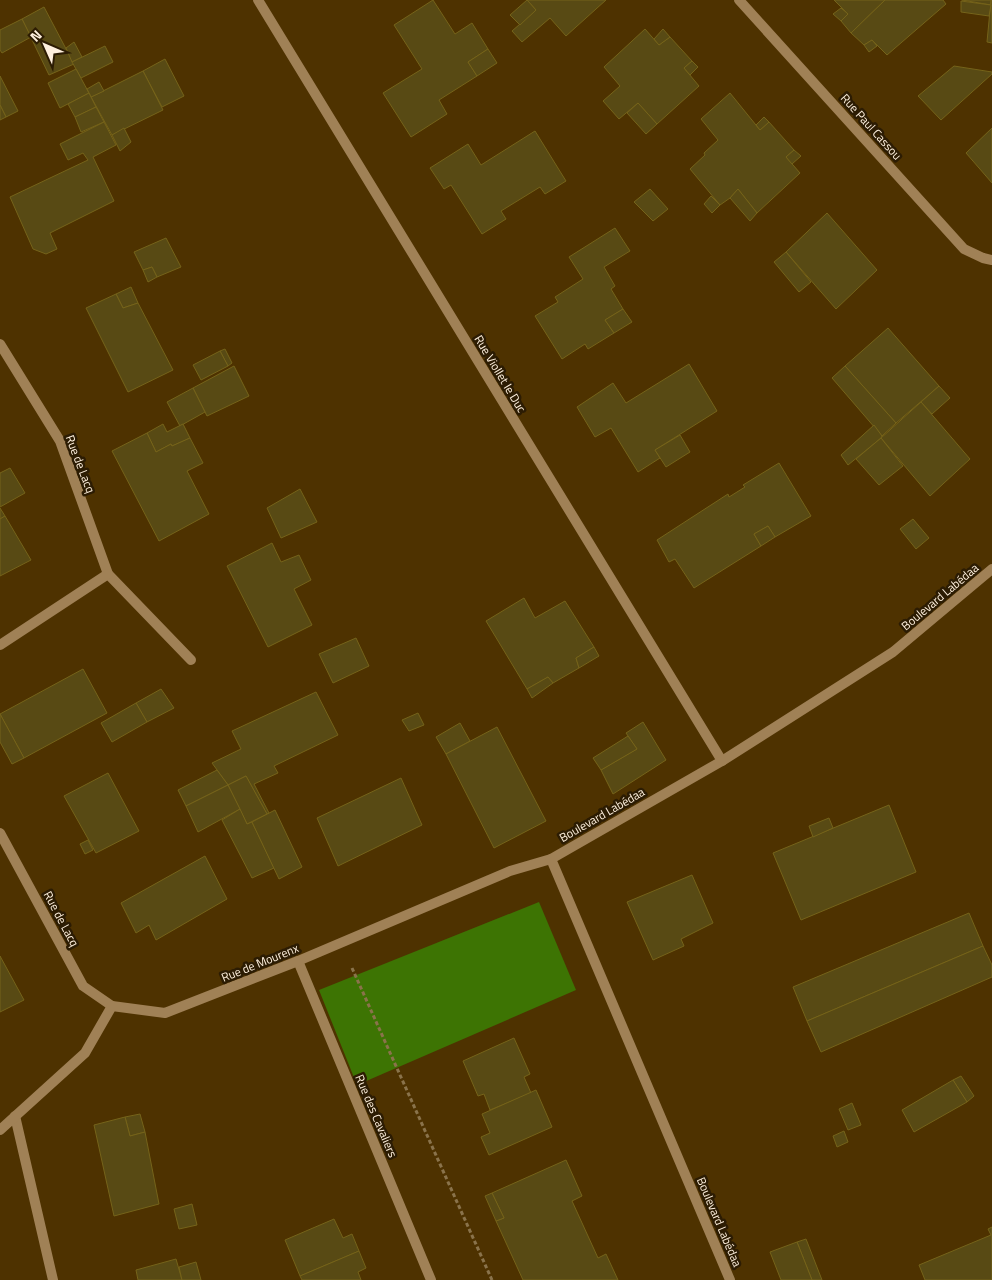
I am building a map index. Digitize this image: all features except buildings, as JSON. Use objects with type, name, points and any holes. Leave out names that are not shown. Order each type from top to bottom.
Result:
[{"type":"street","name":"Rue Viollet le Duc","points":[[258,0],[722,761]]},
{"type":"street","name":"Rue Paul Cassou","points":[[739,0],[964,249],[982,258],[992,260]]},
{"type":"street","name":"Rue de Lacq","points":[[0,344],[60,441],[108,574],[192,660]]},
{"type":"street","name":"Boulevard Labédaa","points":[[730,1280],[551,859],[722,761],[893,652],[992,569]]},
{"type":"street","points":[[0,645],[108,574]]},
{"type":"street","name":"Rue de Lacq","points":[[0,832],[83,986],[112,1006]]},
{"type":"street","name":"Rue de Mourenx","points":[[112,1006],[165,1014],[298,962],[510,871],[551,859]]},
{"type":"street","name":"Rue des Cavaliers","points":[[298,962],[431,1280]]},
{"type":"street","points":[[0,1130],[85,1053],[112,1006]]},
{"type":"street","points":[[15,1116],[53,1280]]},
{"type":"path","points":[[341,943],[492,1280]]},
{"type":"green space","points":[[539,902],[576,990],[357,1085],[319,990]]}]
